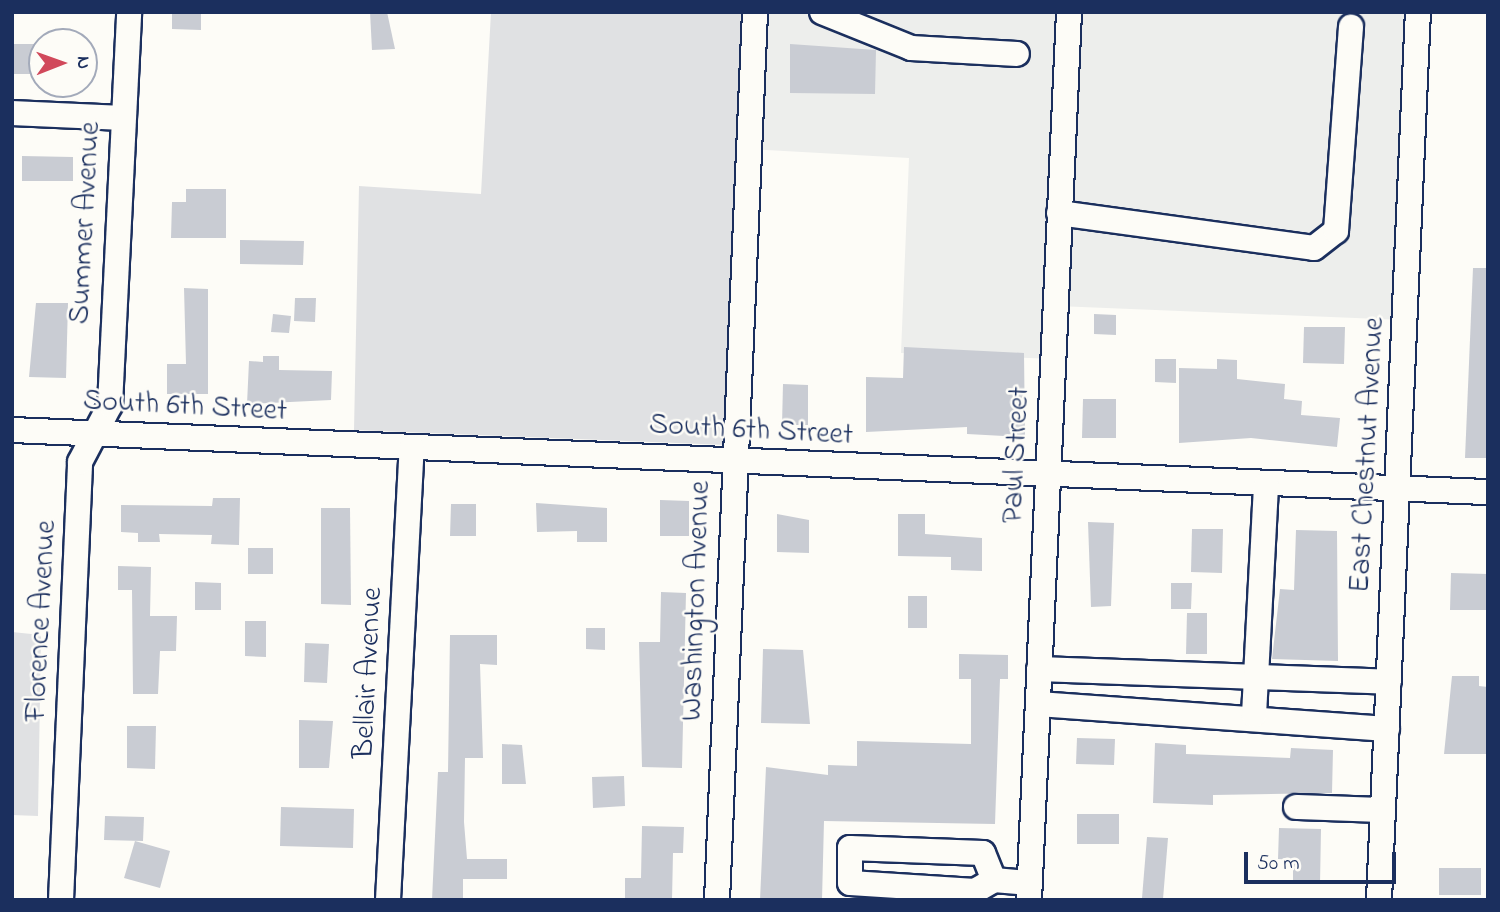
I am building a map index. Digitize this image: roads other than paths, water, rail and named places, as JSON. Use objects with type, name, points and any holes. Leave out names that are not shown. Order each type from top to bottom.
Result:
[{"type":"street","name":"Summer Avenue","points":[[96,434],[110,405],[129,12]]},
{"type":"street","name":"Washington Avenue","points":[[717,900],[755,12]]},
{"type":"street","points":[[822,12],[911,48],[1017,54]]},
{"type":"street","name":"Paul Street","points":[[1030,891],[1069,12]]},
{"type":"street","name":"East Chestnut Avenue","points":[[1379,900],[1418,12]]},
{"type":"street","points":[[1059,213],[1314,248],[1336,231],[1351,26]]},
{"type":"street","points":[[12,113],[123,118]]},
{"type":"street","name":"South 6th Street","points":[[12,430],[1047,476],[1488,492]]},
{"type":"street","name":"Florence Avenue","points":[[61,900],[80,462],[96,434]]},
{"type":"street","name":"Bellair Avenue","points":[[388,900],[412,449]]},
{"type":"street","points":[[1254,715],[1266,484]]},
{"type":"street","points":[[1039,669],[1389,682]]},
{"type":"street","points":[[1170,710],[1172,676]]},
{"type":"street","points":[[1038,704],[1254,715],[1387,729]]},
{"type":"street","points":[[1296,807],[1383,810]]},
{"type":"street","points":[[995,880],[983,853],[850,848],[850,883],[975,891],[995,880],[1030,891]]}]
